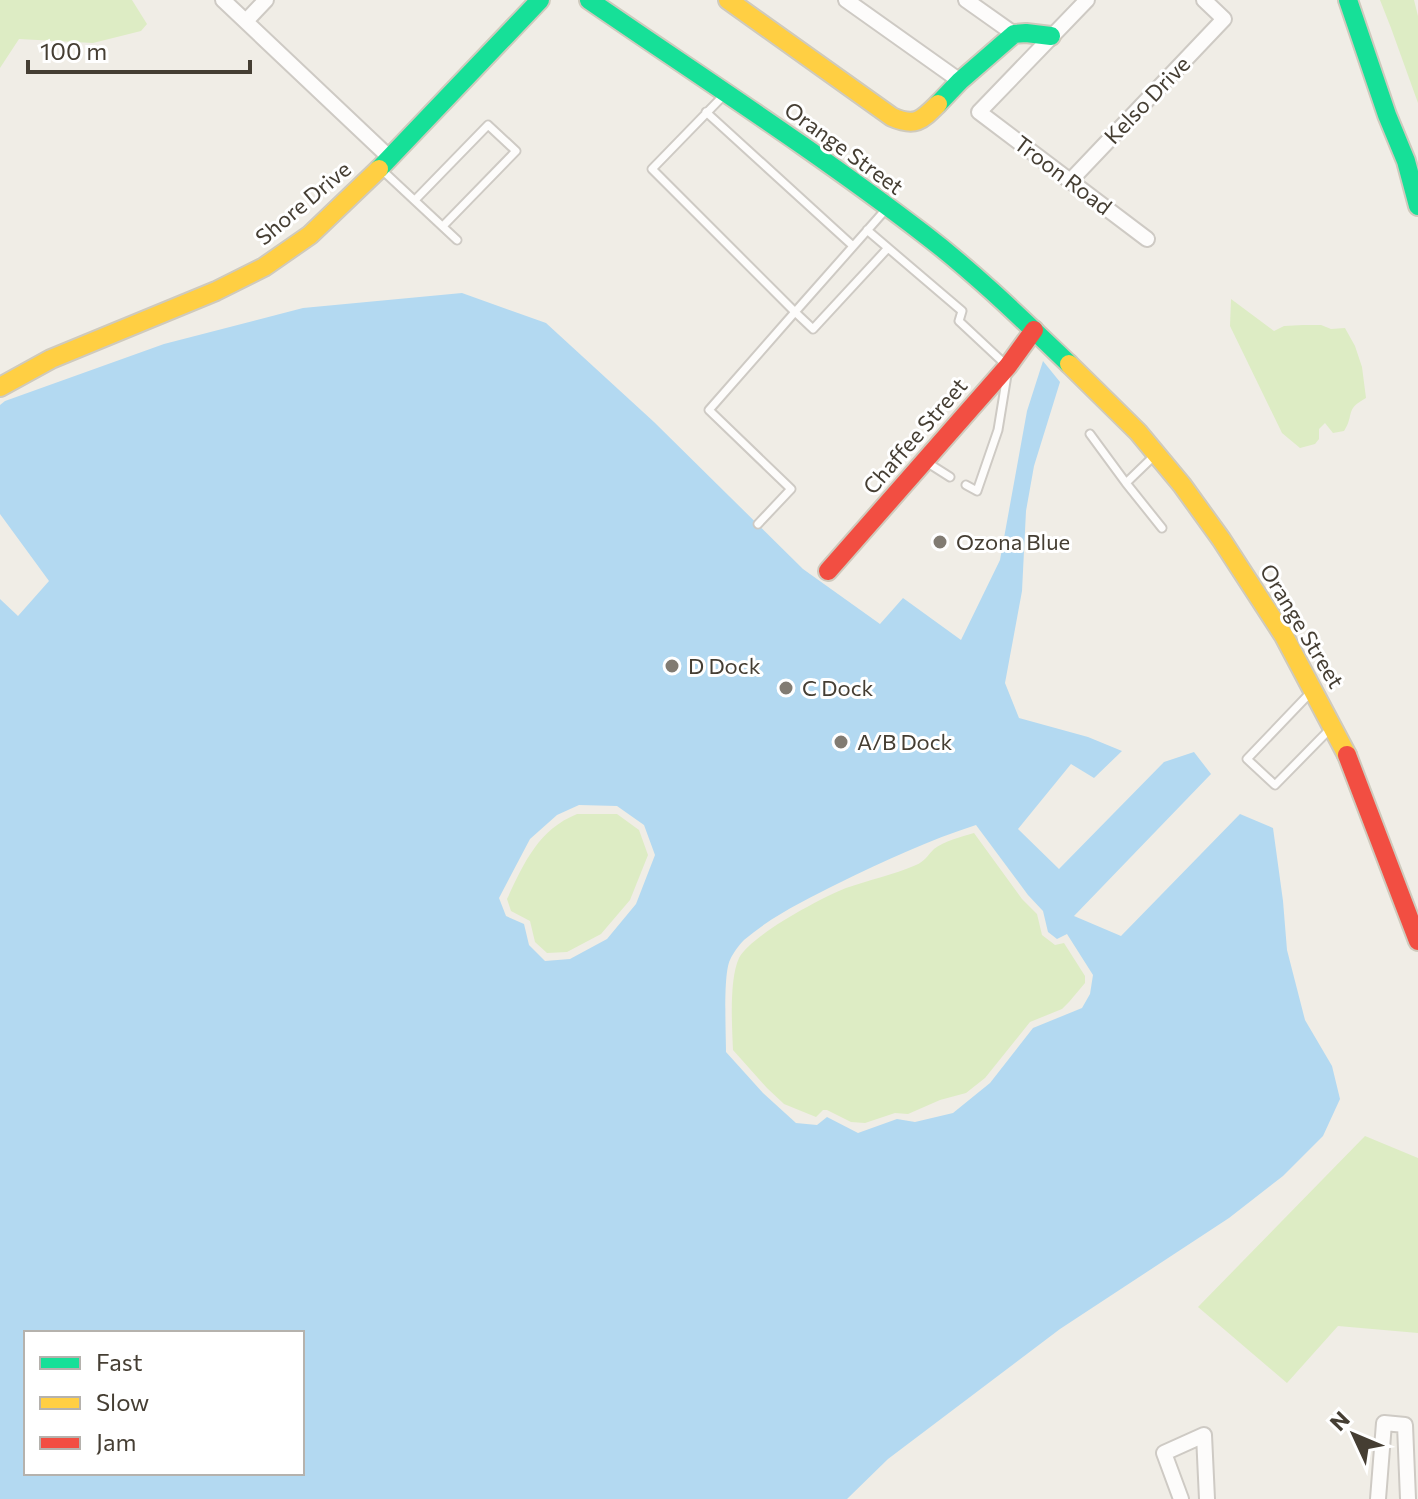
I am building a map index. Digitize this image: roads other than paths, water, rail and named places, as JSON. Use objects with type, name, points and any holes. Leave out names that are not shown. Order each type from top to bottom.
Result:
[{"type":"street","points":[[223,0],[385,163]]},
{"type":"street","points":[[246,21],[266,0]]},
{"type":"street","name":"Shore Drive","points":[[0,387],[51,359],[216,291],[264,267],[310,235],[385,163],[540,0]]},
{"type":"street","name":"Orange Street","points":[[589,0],[936,244],[1034,330],[1157,453],[1221,539],[1284,636],[1333,726],[1352,765],[1418,941]]},
{"type":"street","points":[[728,0],[892,117],[913,123],[927,115],[1014,34],[1051,36],[1077,3]]},
{"type":"street","points":[[846,0],[960,81]]},
{"type":"street","points":[[966,0],[1014,34]]},
{"type":"street","name":"Kelso Drive","points":[[1071,180],[1224,19],[1204,0]]},
{"type":"street","points":[[1348,0],[1406,161],[1418,206]]},
{"type":"street","name":"Troon Road","points":[[1051,36],[979,112],[1147,239]]},
{"type":"street","name":"Chaffee Street","points":[[828,571],[1008,366],[1034,330]]},
{"type":"street","points":[[1378,1499],[1384,1423],[1405,1425],[1408,1499]]},
{"type":"street","points":[[1181,1499],[1164,1453],[1204,1435],[1207,1499]]},
{"type":"lane","points":[[725,93],[652,169],[795,312],[813,329],[888,248]]},
{"type":"lane","points":[[706,112],[853,246]]},
{"type":"lane","points":[[415,200],[488,125],[497,133],[516,151],[443,226]]},
{"type":"lane","points":[[385,163],[415,200],[457,240]]},
{"type":"lane","points":[[758,524],[791,489],[709,410],[887,208]]},
{"type":"lane","points":[[867,230],[962,311],[959,321],[1008,366],[998,430],[977,491],[966,485]]},
{"type":"lane","points":[[1090,434],[1162,528]]},
{"type":"lane","points":[[1126,483],[1157,453]]},
{"type":"lane","points":[[925,461],[950,477]]},
{"type":"lane","points":[[1313,689],[1247,759],[1275,785],[1333,726]]},
{"type":"water","points":[[462,293],[546,323],[654,422],[803,569],[880,624],[903,598],[961,640],[1000,560],[1027,411],[1043,361],[1060,382],[1034,466],[1026,511],[1022,591],[1005,683],[1019,718],[1088,737],[1122,751],[1094,778],[1071,764],[1018,829],[1059,869],[1164,762],[1194,752],[1211,774],[1074,916],[1121,936],[1240,814],[1273,828],[1287,950],[1305,1020],[1332,1066],[1340,1099],[1323,1136],[1283,1176],[1229,1218],[1060,1329],[888,1459],[847,1499],[0,1499],[0,599],[18,616],[49,581],[0,514],[0,405],[164,344],[303,308]],"holes":[[[579,805],[617,806],[644,825],[655,855],[636,904],[607,939],[570,959],[545,961],[529,945],[524,924],[506,916],[499,898],[530,839],[557,815]],[[976,825],[1043,911],[1048,932],[1057,939],[1067,934],[1093,975],[1090,994],[1082,1008],[1033,1028],[990,1083],[953,1113],[915,1122],[897,1119],[858,1133],[827,1117],[817,1125],[796,1123],[763,1093],[726,1052],[726,978],[733,955],[755,931],[802,902],[890,859]]]},
{"type":"place","name":"Ozona Blue","points":[[940,542]]},
{"type":"place","name":"D Dock","points":[[672,666]]},
{"type":"place","name":"C Dock","points":[[786,688]]},
{"type":"place","name":"A/B Dock","points":[[841,742]]}]
